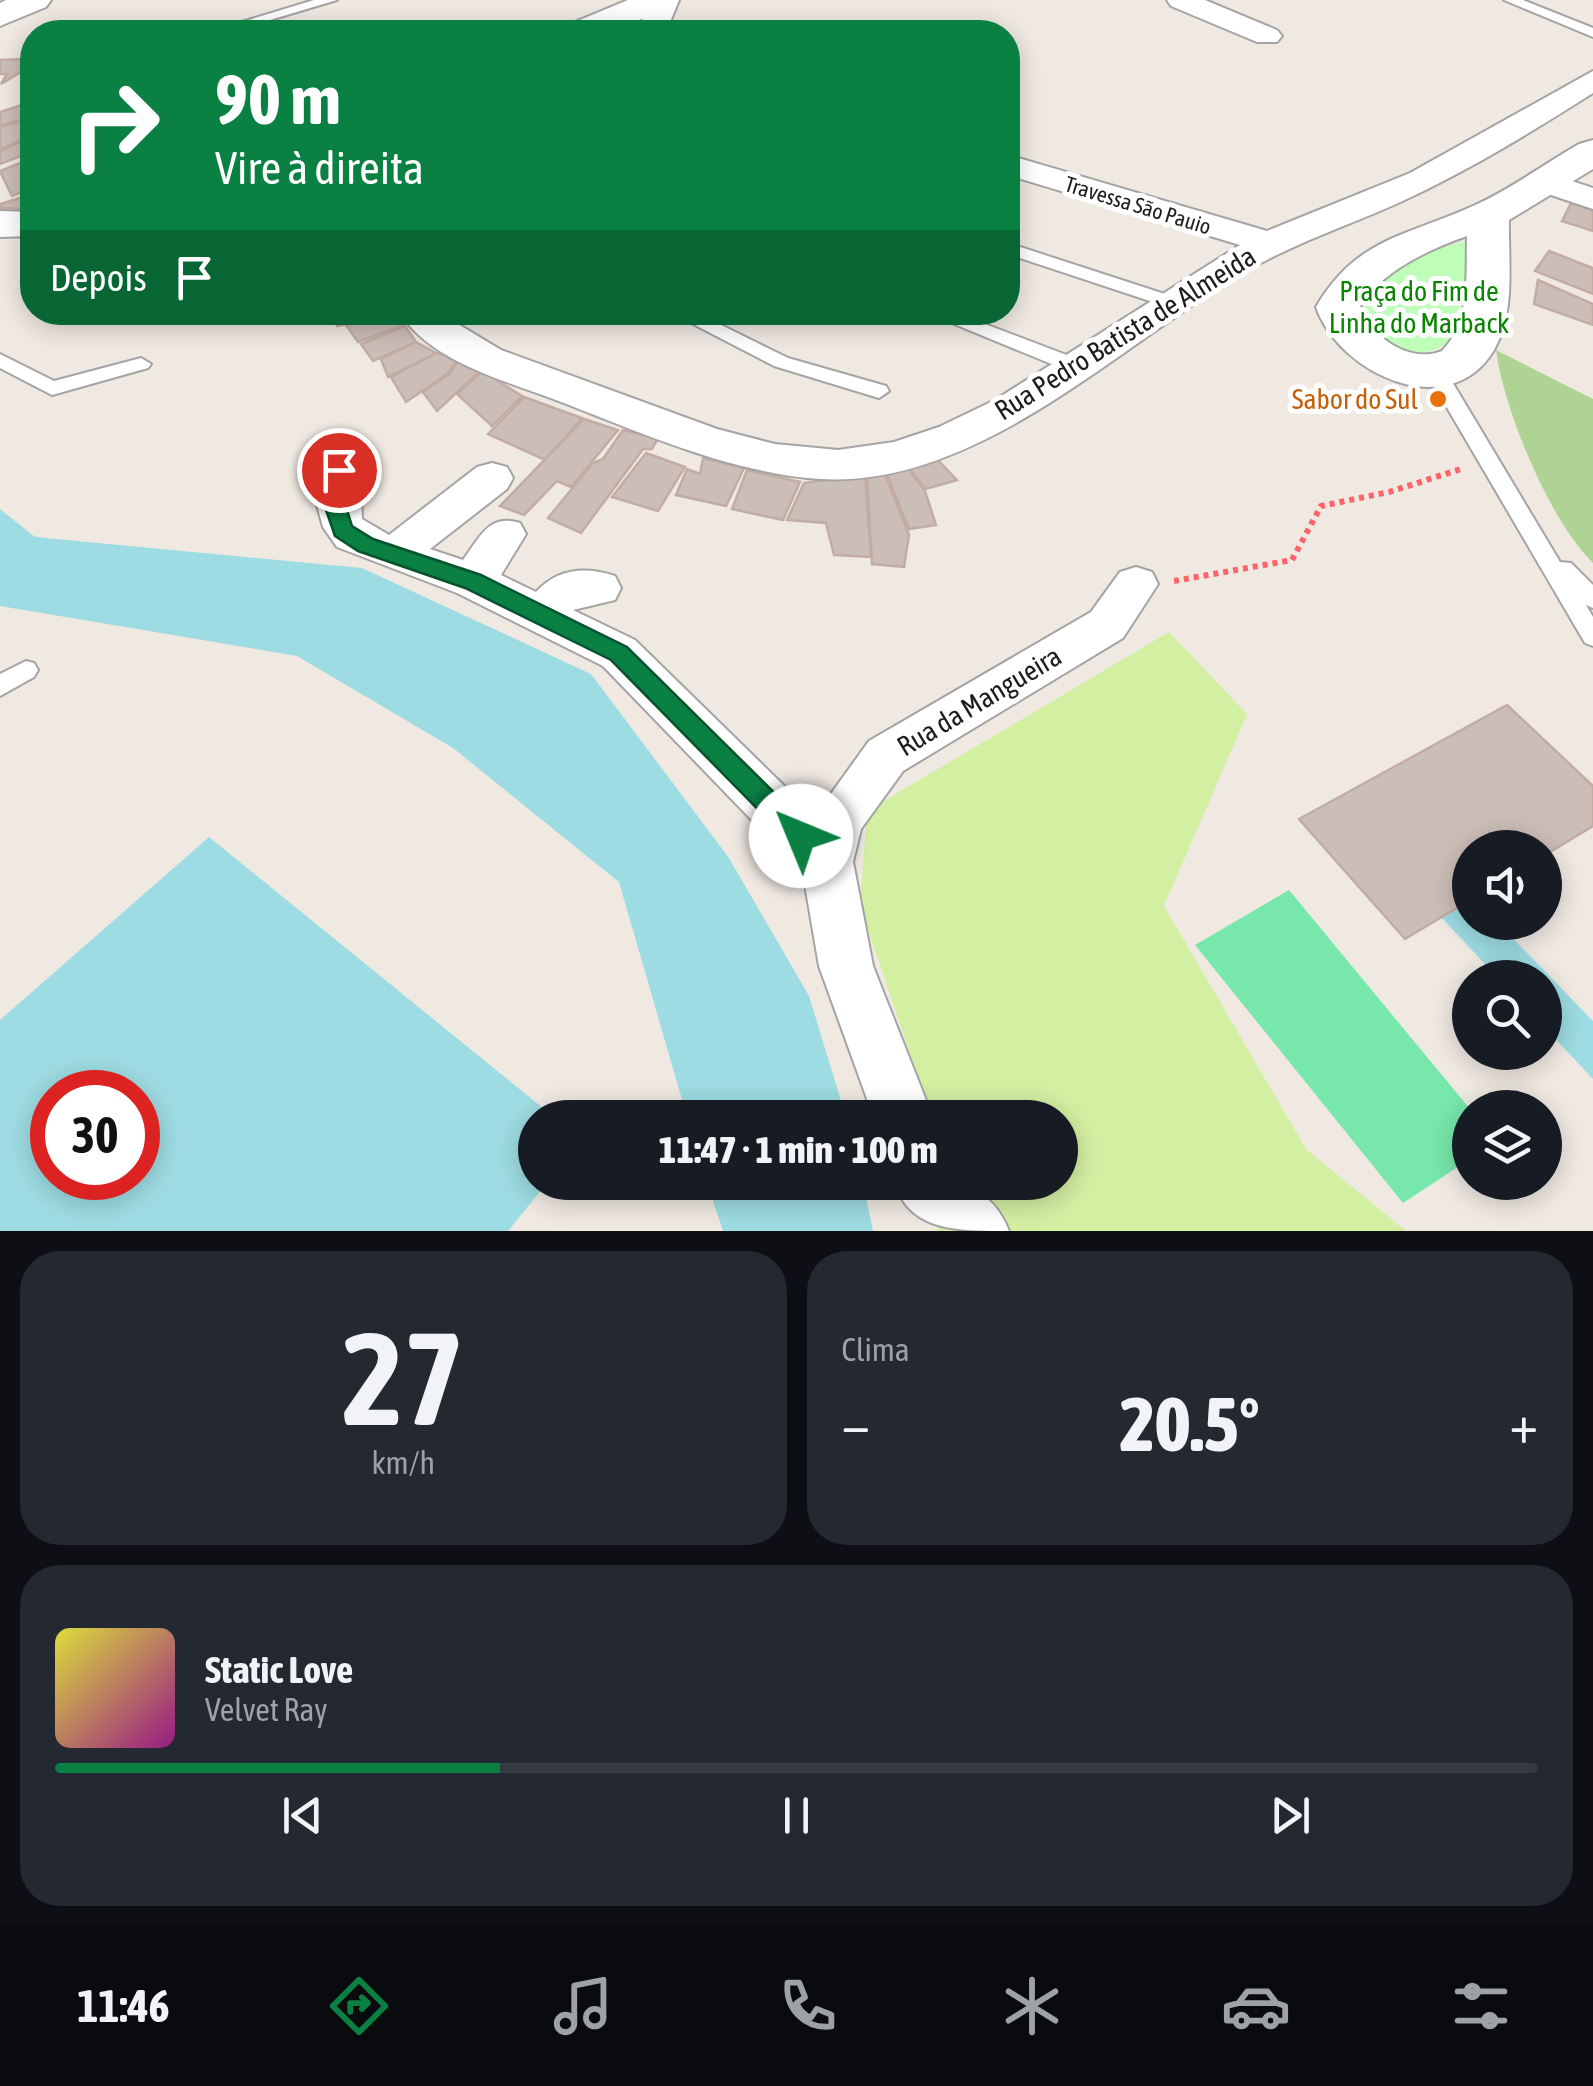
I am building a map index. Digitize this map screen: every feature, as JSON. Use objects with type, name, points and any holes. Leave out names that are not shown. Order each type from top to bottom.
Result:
[{"type":"street","points":[[611,20],[658,0]]},
{"type":"street","points":[[1181,0],[1266,36]]},
{"type":"street","name":"Rua Pedro Batista de Almeida","points":[[433,325],[452,340],[642,418],[812,466],[869,460],[941,439],[1010,410],[1269,243],[1412,184],[1477,151],[1593,80]]},
{"type":"street","points":[[1488,214],[1479,334],[1462,360],[1436,370],[1398,365],[1347,332],[1338,307],[1351,284],[1366,271],[1430,234],[1488,214],[1593,152]]},
{"type":"street","name":"Travessa São Pauio","points":[[1020,169],[1269,243]]},
{"type":"street","points":[[1542,181],[1593,199]]},
{"type":"street","points":[[339,470],[336,510],[343,530],[366,545],[473,582],[619,653],[828,862]]},
{"type":"street","points":[[396,554],[470,491],[492,478]]},
{"type":"street","points":[[473,582],[505,534]]},
{"type":"street","name":"Rua da Mangueira","points":[[897,1100],[846,966],[828,862],[838,820],[886,756],[1107,625],[1136,584]]},
{"type":"street","points":[[542,615],[565,589],[598,588]]},
{"type":"lane","points":[[259,20],[330,0]]},
{"type":"lane","points":[[1511,0],[1593,33]]},
{"type":"lane","points":[[1020,252],[1174,303]]},
{"type":"lane","points":[[706,325],[782,362],[879,391]]},
{"type":"lane","points":[[968,325],[1078,367]]},
{"type":"lane","points":[[0,360],[52,388],[141,364]]},
{"type":"lane","points":[[1436,370],[1593,637]]},
{"type":"lane","points":[[1539,545],[1593,599]]},
{"type":"lane","points":[[0,686],[26,670]]},
{"type":"path","points":[[1203,579],[1292,560],[1321,506],[1492,462]]},
{"type":"green space","name":"Praça do Fim de Linha do Marback","points":[[1474,239],[1463,334],[1426,352],[1398,350],[1386,341],[1352,296],[1357,287],[1431,250]]},
{"type":"green space","points":[[1496,350],[1593,399],[1593,563],[1560,520],[1531,463],[1508,403]]},
{"type":"green space","points":[[1169,632],[1247,714],[1164,906],[1306,1149],[1406,1231],[938,1231],[934,1200],[1078,1200],[1078,1100],[921,1100],[917,1074],[860,906],[867,811]]},
{"type":"green space","points":[[1289,890],[1454,1090],[1452,1171],[1403,1203],[1195,945]]},
{"type":"water","points":[[0,509],[35,537],[362,568],[591,674],[729,858],[809,996],[841,1100],[682,1100],[619,882],[453,748],[297,656],[0,606]]},
{"type":"water","points":[[209,837],[533,1100],[518,1100],[518,1200],[533,1200],[508,1231],[0,1231],[0,1020]]},
{"type":"water","points":[[1452,911],[1452,929],[1441,917]]},
{"type":"water","points":[[1462,940],[1514,940],[1534,960],[1481,960]]},
{"type":"water","points":[[1562,989],[1593,1021],[1593,1079],[1562,1046]]},
{"type":"water","points":[[713,1200],[867,1200],[873,1231],[723,1231]]},
{"type":"building","points":[[20,59],[20,73],[1,84],[7,74],[0,74],[0,60]]},
{"type":"building","points":[[20,106],[20,120],[0,126],[0,112]]},
{"type":"building","points":[[20,121],[20,141],[0,150],[0,127]]},
{"type":"building","points":[[20,142],[20,156],[0,164],[0,151]]},
{"type":"building","points":[[20,163],[20,193],[12,196],[0,171]]},
{"type":"building","points":[[20,198],[20,209],[1,208],[1,204]]},
{"type":"building","points":[[1571,203],[1593,210],[1593,231],[1562,221]]},
{"type":"building","points":[[1549,251],[1593,268],[1593,294],[1535,271]]},
{"type":"building","points":[[1538,280],[1593,304],[1593,325],[1534,304]]},
{"type":"building","points":[[346,325],[404,325],[358,342]]},
{"type":"building","points":[[405,326],[416,342],[373,361],[361,344]]},
{"type":"building","points":[[416,342],[436,353],[388,377],[381,359]]},
{"type":"building","points":[[437,353],[458,360],[447,374],[406,402],[391,377]]},
{"type":"building","points":[[459,360],[481,370],[437,411],[423,392],[449,374]]},
{"type":"building","points":[[482,371],[522,396],[492,426],[457,394]]},
{"type":"building","points":[[524,397],[582,418],[545,460],[488,434]]},
{"type":"building","points":[[584,419],[618,430],[571,487],[557,481],[524,515],[500,506]]},
{"type":"building","points":[[623,430],[658,438],[652,449],[643,449],[581,533],[548,518],[593,463],[603,459]]},
{"type":"building","points":[[646,453],[685,467],[658,511],[612,497]]},
{"type":"building","points":[[934,456],[957,480],[925,489],[908,466]]},
{"type":"building","points":[[703,458],[744,468],[726,506],[676,495],[687,469],[700,474]]},
{"type":"building","points":[[906,466],[925,491],[936,525],[909,529],[886,472]]},
{"type":"building","points":[[747,470],[800,482],[783,520],[732,509]]},
{"type":"building","points":[[884,472],[909,535],[904,567],[872,564],[867,475]]},
{"type":"building","points":[[865,475],[871,557],[834,555],[826,523],[787,520],[804,483]]},
{"type":"building","points":[[1507,705],[1593,786],[1593,826],[1562,845],[1562,830],[1452,830],[1452,911],[1405,939],[1299,819]]},
{"type":"place","name":"Sabor do Sul","points":[[1438,399]]},
{"type":"route","points":[[339,470],[336,510],[343,530],[366,545],[473,582],[619,653],[801,836]]}]
